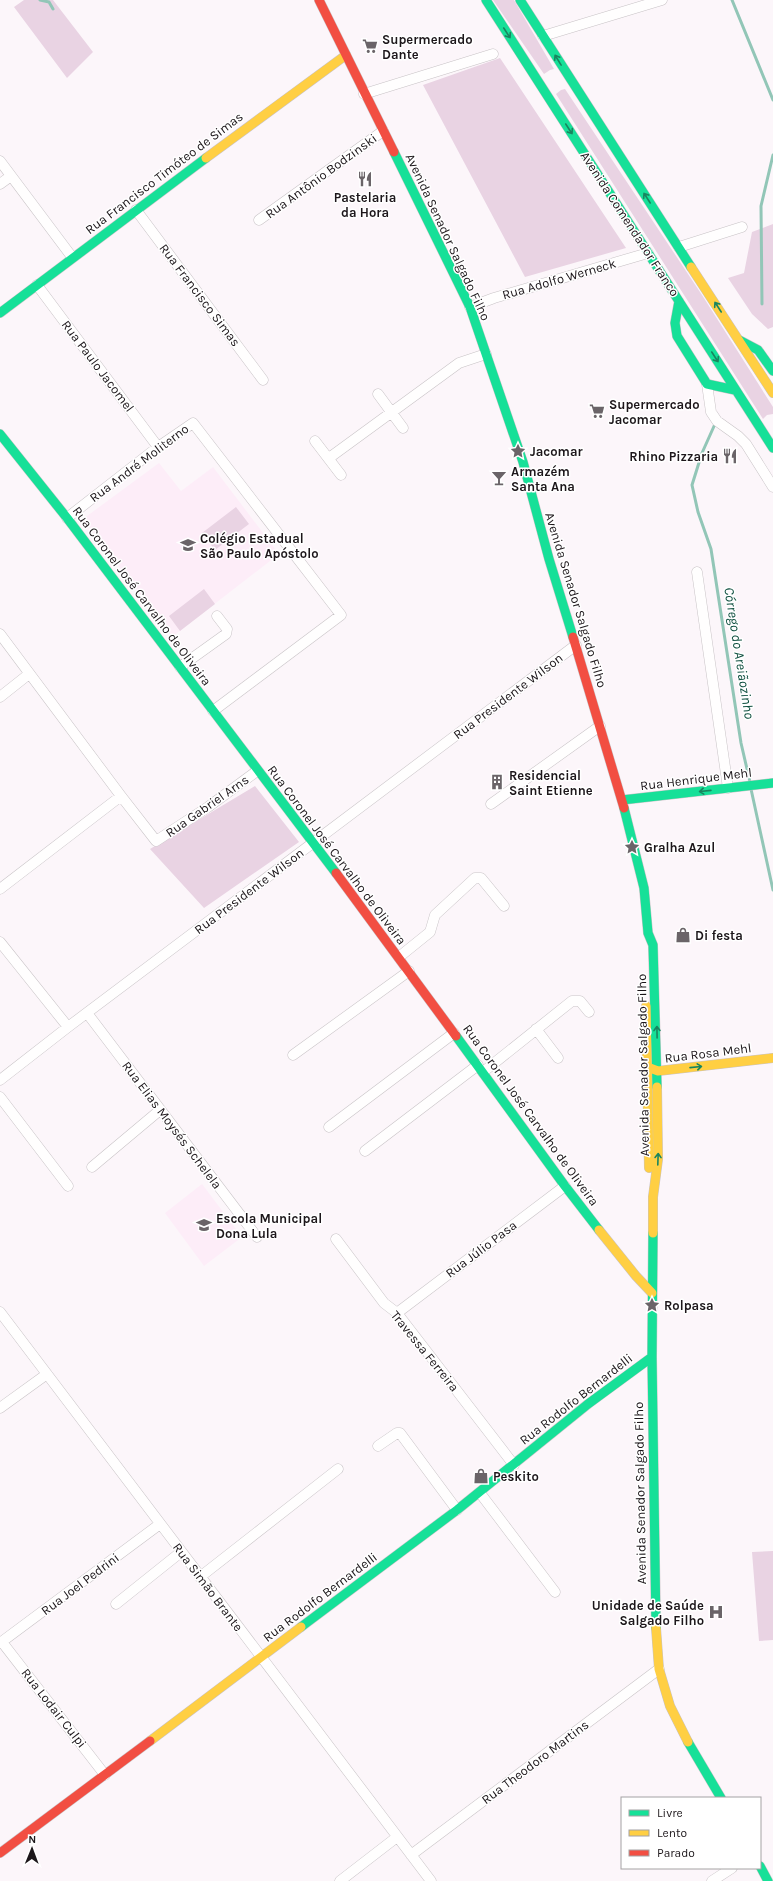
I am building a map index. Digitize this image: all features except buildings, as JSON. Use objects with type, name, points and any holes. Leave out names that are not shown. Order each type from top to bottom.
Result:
[{"type":"main road","name":"Avenida Senador Salgado Filho","points":[[319,0],[470,307],[523,462],[549,559],[622,800],[642,880],[648,933],[646,945],[646,1066],[648,1159],[653,1197]]},
{"type":"main road","name":"Avenida Comendador Franco","points":[[486,0],[773,448]]},
{"type":"main road","points":[[520,0],[572,83],[773,393]]},
{"type":"main road","name":"Rua Francisco Timóteo de Simas","points":[[0,313],[72,257],[346,55]]},
{"type":"main road","points":[[558,77],[572,83]]},
{"type":"main road","points":[[548,82],[546,87],[548,96]]},
{"type":"main road","points":[[679,301],[675,323],[677,336],[707,384],[736,390]]},
{"type":"main road","points":[[739,340],[758,350],[773,371]]},
{"type":"main road","points":[[766,437],[766,430],[769,426]]},
{"type":"main road","name":"Rua Coronel José Carvalho de Oliveira","points":[[0,434],[67,518],[399,957],[565,1186],[636,1276],[652,1293]]},
{"type":"main road","name":"Rua Henrique Mehl","points":[[622,800],[773,783]]},
{"type":"main road","name":"Avenida Senador Salgado Filho","points":[[648,933],[653,945],[658,1072],[658,1159],[653,1197],[652,1293],[654,1610],[659,1669],[670,1706],[686,1739],[719,1797]]},
{"type":"main road","name":"Rua Rosa Mehl","points":[[646,1066],[658,1072],[773,1058]]},
{"type":"main road","name":"Rua Rodolfo Bernardelli","points":[[0,1853],[457,1510],[588,1404],[652,1357]]},
{"type":"main road","points":[[761,1868],[768,1881]]},
{"type":"street","points":[[543,36],[662,0]]},
{"type":"street","points":[[364,94],[494,54]]},
{"type":"street","name":"Rua Antônio Bodzinski","points":[[259,220],[383,131]]},
{"type":"street","points":[[0,162],[72,257]]},
{"type":"street","points":[[0,184],[10,176]]},
{"type":"street","name":"Rua Francisco Simas","points":[[136,210],[263,380]]},
{"type":"street","points":[[679,247],[742,228]]},
{"type":"street","name":"Rua Adolfo Werneck","points":[[470,307],[494,298],[648,254]]},
{"type":"street","name":"Rua Paulo Jacomel","points":[[37,284],[158,447]]},
{"type":"street","points":[[328,458],[459,362],[486,354]]},
{"type":"street","points":[[707,384],[708,399],[717,421],[738,436],[746,444],[773,488]]},
{"type":"street","points":[[378,394],[403,428]]},
{"type":"street","name":"Rua André Moliterno","points":[[67,518],[158,447],[193,423],[341,615],[213,711]]},
{"type":"street","points":[[315,441],[341,475]]},
{"type":"street","points":[[696,572],[728,788]]},
{"type":"street","points":[[180,667],[226,634],[227,629],[217,616]]},
{"type":"street","points":[[0,634],[121,796],[0,889]]},
{"type":"street","name":"Rua Presidente Wilson","points":[[0,1080],[68,1027],[576,645]]},
{"type":"street","points":[[0,697],[29,674]]},
{"type":"street","points":[[491,804],[600,726]]},
{"type":"street","name":"Rua Gabriel Arns","points":[[121,796],[156,841],[208,807],[257,771]]},
{"type":"street","points":[[399,957],[430,932],[435,915],[475,878],[481,878],[504,906]]},
{"type":"street","points":[[0,942],[68,1027]]},
{"type":"street","points":[[293,1055],[409,971]]},
{"type":"street","points":[[364,1151],[575,1000],[580,1001],[589,1012]]},
{"type":"street","name":"Rua Elias Moysés Schelela","points":[[87,1013],[257,1237]]},
{"type":"street","points":[[536,1029],[558,1058]]},
{"type":"street","points":[[329,1127],[454,1033]]},
{"type":"street","points":[[0,1097],[68,1186]]},
{"type":"street","points":[[92,1167],[160,1110]]},
{"type":"street","name":"Rua Júlio Pasa","points":[[397,1313],[565,1186]]},
{"type":"street","name":"Travessa Ferreira","points":[[336,1239],[384,1303],[397,1313],[514,1465]]},
{"type":"street","name":"Rua Simão Brante","points":[[0,1312],[431,1881]]},
{"type":"street","points":[[0,1408],[47,1374]]},
{"type":"street","points":[[378,1446],[397,1433],[400,1433],[457,1510]]},
{"type":"street","points":[[200,1577],[338,1469]]},
{"type":"street","points":[[480,1492],[555,1592]]},
{"type":"street","name":"Rua Joel Pedrini","points":[[1,1642],[160,1524]]},
{"type":"street","points":[[116,1604],[182,1552]]},
{"type":"street","name":"Rua Lodair Culpi","points":[[1,1642],[105,1774]]},
{"type":"street","name":"Rua Theodoro Martins","points":[[411,1855],[659,1669]]},
{"type":"street","points":[[340,1881],[397,1837]]},
{"type":"street","points":[[712,1881],[730,1869]]},
{"type":"shaded area","points":[[24,0],[53,0],[93,52],[67,78],[14,7]]},
{"type":"shaded area","points":[[493,0],[514,0],[554,69],[544,74]]},
{"type":"shaded area","points":[[500,58],[626,248],[525,277],[423,85]]},
{"type":"shaded area","points":[[565,89],[702,295],[773,407],[773,414],[767,415],[763,419],[556,94]]},
{"type":"shaded area","points":[[773,224],[773,327],[768,329],[752,314],[728,278],[744,273],[752,232]]},
{"type":"shaded area","name":"Colégio Estadual São Paulo Apóstolo","points":[[159,463],[181,491],[213,467],[279,554],[172,637],[83,519]]},
{"type":"shaded area","points":[[236,507],[249,524],[215,550],[202,533]]},
{"type":"shaded area","points":[[204,589],[215,604],[180,631],[169,616]]},
{"type":"shaded area","points":[[255,786],[299,842],[204,908],[150,849]]},
{"type":"shaded area","name":"Escola Municipal Dona Lula","points":[[202,1184],[242,1237],[204,1266],[165,1213]]},
{"type":"shaded area","points":[[773,1551],[773,1640],[759,1641],[752,1552]]},
{"type":"waterway","points":[[40,0],[49,2],[53,9]]},
{"type":"waterway","name":"Córrego do Areiãozinho","points":[[732,0],[773,100]]},
{"type":"waterway","name":"Córrego do Areiãozinho","points":[[762,304],[761,206],[773,155]]},
{"type":"waterway","name":"Córrego do Areiãozinho","points":[[715,424],[702,453],[692,485],[698,512],[711,549],[741,743],[750,782]]},
{"type":"waterway","name":"Córrego do Areiãozinho","points":[[751,789],[773,890]]},
{"type":"traffic: fast","points":[[486,0],[773,448]]},
{"type":"traffic: fast","points":[[520,0],[691,267]]},
{"type":"traffic: fast","points":[[394,152],[470,307],[523,462],[549,559],[573,637]]},
{"type":"traffic: fast","points":[[0,313],[206,158]]},
{"type":"traffic: fast","points":[[679,301],[675,323],[677,336],[707,384],[735,390]]},
{"type":"traffic: fast","points":[[739,340],[758,350],[773,371]]},
{"type":"traffic: fast","points":[[0,434],[67,518],[336,873]]},
{"type":"traffic: fast","points":[[622,800],[773,783]]},
{"type":"traffic: fast","points":[[624,808],[644,888],[648,933],[653,945],[657,1087]]},
{"type":"traffic: fast","points":[[456,1036],[565,1186],[599,1230]]},
{"type":"traffic: fast","points":[[653,1233],[652,1357],[656,1628]]},
{"type":"traffic: fast","points":[[301,1627],[457,1510],[588,1404],[652,1357]]},
{"type":"traffic: fast","points":[[688,1742],[720,1797]]},
{"type":"traffic: fast","points":[[761,1868],[768,1881]]},
{"type":"traffic: slow","points":[[206,158],[346,55]]},
{"type":"traffic: slow","points":[[691,267],[773,393]]},
{"type":"traffic: slow","points":[[646,1006],[649,1168]]},
{"type":"traffic: slow","points":[[650,1068],[658,1071],[773,1058]]},
{"type":"traffic: slow","points":[[653,1233],[653,1197],[658,1159],[657,1087]]},
{"type":"traffic: slow","points":[[599,1230],[636,1276],[652,1293]]},
{"type":"traffic: slow","points":[[150,1741],[301,1627]]},
{"type":"traffic: slow","points":[[656,1628],[659,1669],[670,1706],[688,1742]]},
{"type":"traffic: jam","points":[[319,0],[394,152]]},
{"type":"traffic: jam","points":[[573,637],[624,808]]},
{"type":"traffic: jam","points":[[336,873],[456,1036]]},
{"type":"traffic: jam","points":[[0,1853],[150,1741]]},
{"type":"place","name":"Supermercado Dante","points":[[370,46]]},
{"type":"place","name":"Pastelaria da Hora","points":[[365,179]]},
{"type":"place","name":"Supermercado Jacomar","points":[[597,411]]},
{"type":"place","name":"Jacomar","points":[[518,451]]},
{"type":"place","name":"Rhino Pizzaria","points":[[730,456]]},
{"type":"place","name":"Armazém Santa Ana","points":[[499,478]]},
{"type":"place","name":"Colégio Estadual São Paulo Apóstolo","points":[[188,545]]},
{"type":"place","name":"Residencial Saint Etienne","points":[[497,782]]},
{"type":"place","name":"Gralha Azul","points":[[632,847]]},
{"type":"place","name":"Di festa","points":[[683,935]]},
{"type":"place","name":"Escola Municipal Dona Lula","points":[[204,1225]]},
{"type":"place","name":"Rolpasa","points":[[652,1305]]},
{"type":"place","name":"Peskito","points":[[481,1476]]},
{"type":"place","name":"Unidade de Saúde Salgado Filho","points":[[716,1612]]}]
